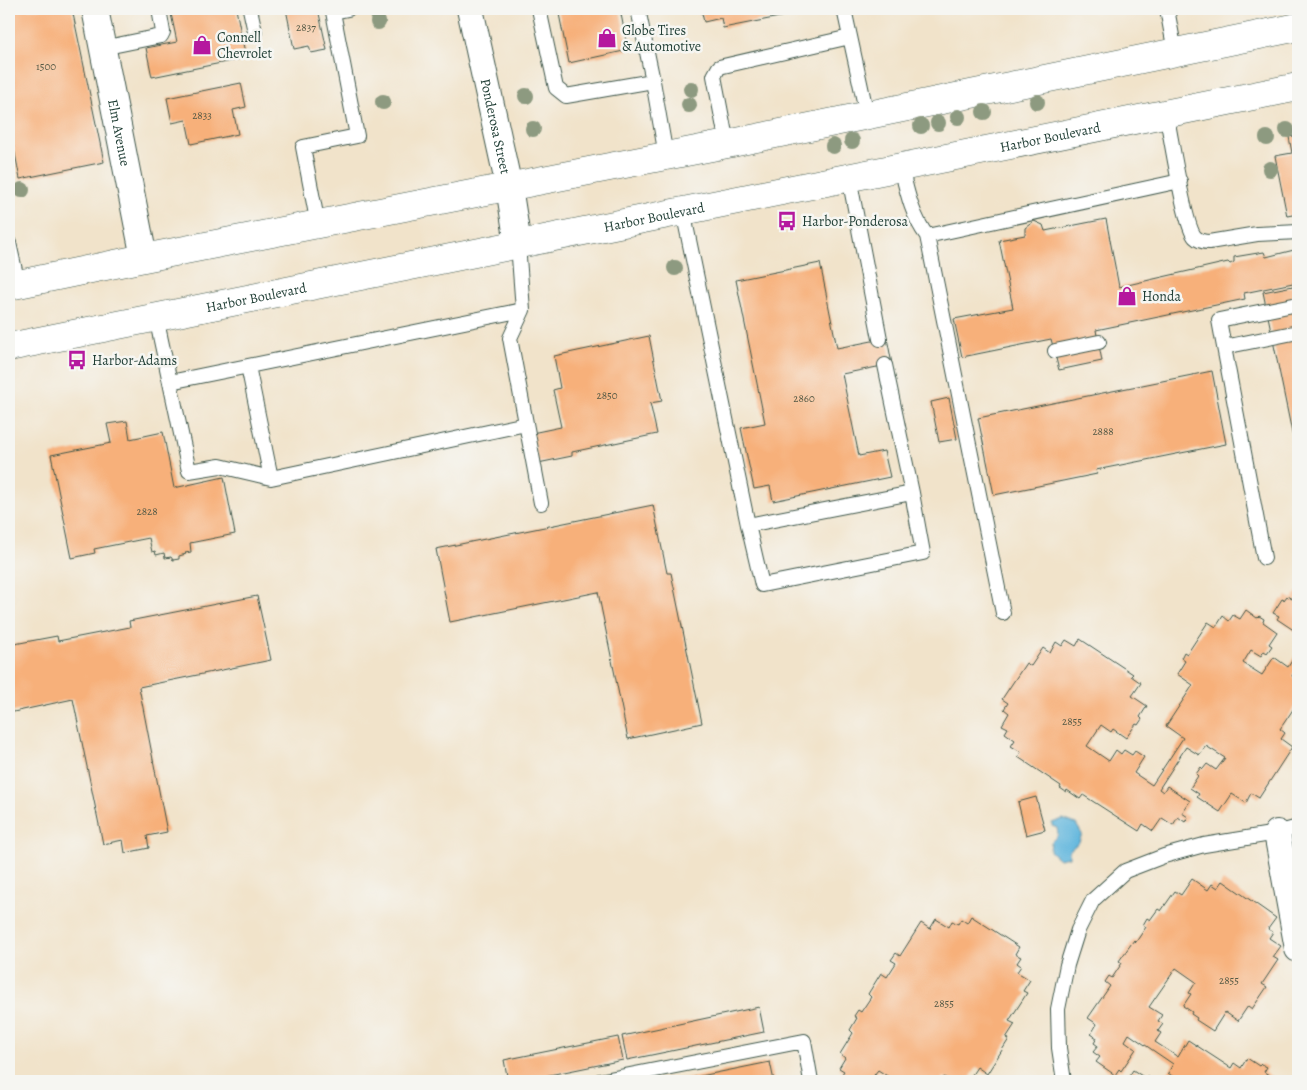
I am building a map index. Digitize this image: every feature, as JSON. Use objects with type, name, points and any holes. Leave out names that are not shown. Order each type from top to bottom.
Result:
[{"type":"main road","points":[[13,285],[727,144],[1298,27]]},
{"type":"main road","name":"Harbor Boulevard","points":[[9,347],[1298,87]]},
{"type":"street","name":"Elm Avenue","points":[[94,9],[144,258]]},
{"type":"street","name":"Ponderosa Street","points":[[470,9],[509,187],[518,244]]},
{"type":"street","points":[[1288,830],[1298,949]]},
{"type":"lane","points":[[102,48],[161,36],[163,32],[159,9]]},
{"type":"lane","points":[[250,9],[255,32]]},
{"type":"lane","points":[[318,225],[303,147],[357,136],[333,10],[348,9]]},
{"type":"lane","points":[[539,9],[556,88],[566,96],[653,81]]},
{"type":"lane","points":[[638,9],[666,156]]},
{"type":"lane","points":[[844,9],[867,115]]},
{"type":"lane","points":[[1167,9],[1175,52]]},
{"type":"lane","points":[[727,144],[714,76],[719,67],[850,37]]},
{"type":"lane","points":[[1166,113],[1191,230],[1196,238],[1202,241],[1218,241],[1257,234],[1298,232]]},
{"type":"lane","points":[[901,167],[914,214],[927,236],[1003,613]]},
{"type":"lane","points":[[849,177],[880,339]]},
{"type":"lane","points":[[927,236],[1180,181]]},
{"type":"lane","points":[[683,211],[762,585],[923,553],[885,365]]},
{"type":"lane","points":[[9,243],[13,285]]},
{"type":"lane","points":[[518,244],[523,310],[510,338],[541,503]]},
{"type":"lane","points":[[1264,558],[1219,320],[1298,304]]},
{"type":"lane","points":[[170,382],[523,310]]},
{"type":"lane","points":[[156,318],[189,472],[220,466],[271,478],[526,424]]},
{"type":"lane","points":[[1224,347],[1298,332]]},
{"type":"lane","points":[[1054,351],[1098,342]]},
{"type":"lane","points":[[248,366],[271,478]]},
{"type":"lane","points":[[748,524],[912,493]]},
{"type":"lane","points":[[1064,1081],[1059,1048],[1058,1009],[1067,966],[1078,930],[1093,900],[1125,871],[1164,856],[1204,845],[1288,830]]},
{"type":"lane","points":[[599,1081],[804,1041],[811,1081]]},
{"type":"water","points":[[1063,819],[1076,824],[1082,834],[1079,842],[1069,851],[1069,857],[1059,859],[1050,851],[1051,842],[1058,835],[1057,828],[1052,826],[1052,823]]},
{"type":"building","points":[[9,9],[72,9],[104,162],[20,179],[9,123]]},
{"type":"building","name":"Connell Chevrolet","points":[[170,9],[236,9],[246,58],[152,77],[146,48],[177,42]]},
{"type":"building","points":[[286,9],[318,9],[327,50],[311,53],[309,46],[294,49]]},
{"type":"building","points":[[558,9],[620,9],[628,50],[569,63]]},
{"type":"building","points":[[701,9],[810,9],[810,11],[723,28],[721,18],[704,22]]},
{"type":"building","points":[[241,83],[246,107],[233,110],[238,134],[191,144],[186,120],[172,123],[167,98]]},
{"type":"building","points":[[1298,135],[1298,214],[1287,216],[1275,156],[1292,153],[1289,137]]},
{"type":"building","name":"Honda","points":[[1106,219],[1119,287],[1228,262],[1230,264],[1234,262],[1234,257],[1264,252],[1266,257],[1298,249],[1298,282],[1244,293],[1245,299],[1096,330],[1102,361],[1059,370],[1051,339],[962,357],[954,319],[1013,308],[999,240],[1025,235],[1025,228],[1034,221],[1043,225],[1045,231]]},
{"type":"building","points":[[820,263],[837,348],[887,338],[892,364],[842,374],[859,456],[884,451],[890,477],[773,501],[770,486],[754,489],[741,428],[765,423],[736,280]]},
{"type":"building","points":[[1298,285],[1298,457],[1297,457],[1263,292]]},
{"type":"building","points":[[649,336],[662,401],[650,403],[657,434],[572,452],[572,456],[538,463],[532,433],[561,427],[553,390],[560,388],[554,356]]},
{"type":"building","points":[[1212,371],[1226,444],[1096,470],[1097,474],[994,495],[978,418]]},
{"type":"building","points":[[949,398],[957,439],[939,442],[931,402]]},
{"type":"building","points":[[127,421],[130,439],[163,432],[174,488],[224,477],[235,534],[190,543],[191,552],[179,556],[179,559],[173,560],[171,557],[165,558],[164,553],[156,555],[155,551],[152,552],[149,538],[94,549],[95,553],[72,558],[51,455],[111,443],[107,424]]},
{"type":"building","points":[[653,505],[667,573],[671,573],[702,723],[628,739],[598,592],[450,622],[436,549]]},
{"type":"building","points":[[1297,592],[1298,633],[1277,619],[1279,616],[1273,613],[1282,599],[1284,600],[1287,596],[1292,599]]},
{"type":"building","points":[[257,596],[271,660],[139,687],[167,832],[147,836],[149,848],[125,853],[123,840],[103,844],[73,699],[9,713],[9,645],[57,636],[58,641],[130,627],[129,621]]},
{"type":"building","points":[[1246,610],[1257,618],[1259,616],[1264,619],[1263,622],[1277,632],[1269,644],[1272,646],[1267,653],[1264,651],[1261,656],[1251,650],[1243,663],[1262,675],[1274,657],[1288,667],[1298,651],[1298,666],[1292,676],[1298,681],[1298,702],[1280,729],[1285,733],[1281,739],[1292,747],[1259,798],[1251,793],[1246,803],[1232,794],[1220,812],[1197,797],[1199,794],[1190,788],[1198,776],[1196,774],[1201,767],[1203,769],[1207,764],[1216,770],[1225,758],[1206,746],[1199,755],[1186,747],[1159,789],[1163,792],[1167,786],[1190,801],[1182,813],[1188,817],[1185,822],[1178,817],[1173,825],[1162,818],[1153,831],[1143,824],[1139,831],[1083,795],[1080,799],[1067,790],[1066,792],[1060,788],[1061,786],[1018,757],[1021,752],[1011,746],[1015,740],[1005,733],[1008,728],[1002,725],[1009,713],[1004,709],[1008,703],[1002,699],[1026,663],[1031,666],[1043,648],[1050,653],[1056,642],[1062,646],[1066,640],[1076,646],[1080,639],[1133,674],[1131,676],[1141,683],[1132,696],[1147,706],[1140,717],[1142,719],[1126,738],[1113,729],[1111,732],[1101,725],[1087,746],[1109,761],[1116,750],[1121,754],[1124,750],[1132,755],[1135,751],[1144,757],[1134,773],[1152,785],[1183,738],[1166,726],[1193,685],[1177,674],[1185,661],[1181,658],[1184,652],[1187,654],[1208,622],[1216,627],[1223,616],[1229,621],[1233,615],[1240,619]]},
{"type":"building","points":[[1036,797],[1045,830],[1026,835],[1018,802]]},
{"type":"building","points":[[1192,879],[1208,890],[1212,884],[1218,888],[1223,881],[1276,918],[1268,929],[1273,932],[1269,938],[1281,946],[1273,957],[1278,960],[1262,984],[1267,987],[1252,1009],[1248,1006],[1238,1021],[1225,1012],[1213,1031],[1196,1020],[1197,1018],[1191,1014],[1192,1012],[1183,1006],[1196,982],[1176,968],[1149,1007],[1162,1015],[1158,1021],[1163,1024],[1158,1031],[1161,1033],[1155,1042],[1178,1057],[1188,1040],[1231,1068],[1234,1063],[1241,1068],[1247,1058],[1259,1066],[1261,1064],[1267,1067],[1264,1072],[1279,1081],[1179,1081],[1168,1073],[1173,1064],[1129,1034],[1125,1041],[1136,1049],[1121,1071],[1119,1069],[1115,1075],[1096,1062],[1100,1057],[1093,1052],[1098,1046],[1094,1043],[1097,1038],[1091,1034],[1097,1024],[1088,1018],[1110,986],[1105,982],[1109,976],[1112,978],[1122,963],[1119,961],[1146,927],[1143,925],[1147,918],[1150,920],[1158,909],[1161,911],[1175,891],[1181,895]]},
{"type":"building","points":[[971,916],[1019,947],[1015,954],[1021,957],[1017,963],[1021,966],[1017,972],[1030,980],[1023,991],[1027,993],[1009,1021],[1015,1024],[1006,1038],[1009,1039],[987,1074],[977,1067],[968,1081],[951,1081],[944,1077],[942,1081],[905,1081],[899,1077],[895,1081],[878,1070],[874,1075],[884,1081],[847,1081],[840,1077],[844,1071],[839,1068],[845,1058],[840,1054],[853,1033],[850,1030],[857,1018],[854,1016],[858,1010],[861,1012],[871,997],[868,994],[881,973],[887,977],[896,963],[891,960],[896,953],[900,956],[921,923],[930,929],[936,919],[949,927],[952,921],[958,924],[961,919],[967,923]]},
{"type":"building","points":[[759,1007],[764,1032],[627,1060],[622,1036]]},
{"type":"building","points":[[618,1037],[623,1060],[520,1081],[508,1081],[504,1060]]},
{"type":"building","points":[[770,1062],[774,1081],[681,1081],[681,1080]]},
{"type":"building","points":[[1133,1070],[1145,1078],[1146,1076],[1154,1081],[1126,1081]]},
{"type":"place","name":"Globe Tires & Automotive","points":[[607,38]]},
{"type":"place","name":"Connell Chevrolet","points":[[202,45]]},
{"type":"place","name":"Harbor-Ponderosa","points":[[787,221]]},
{"type":"place","name":"Honda","points":[[1127,296]]},
{"type":"place","name":"Harbor-Adams","points":[[77,360]]}]
